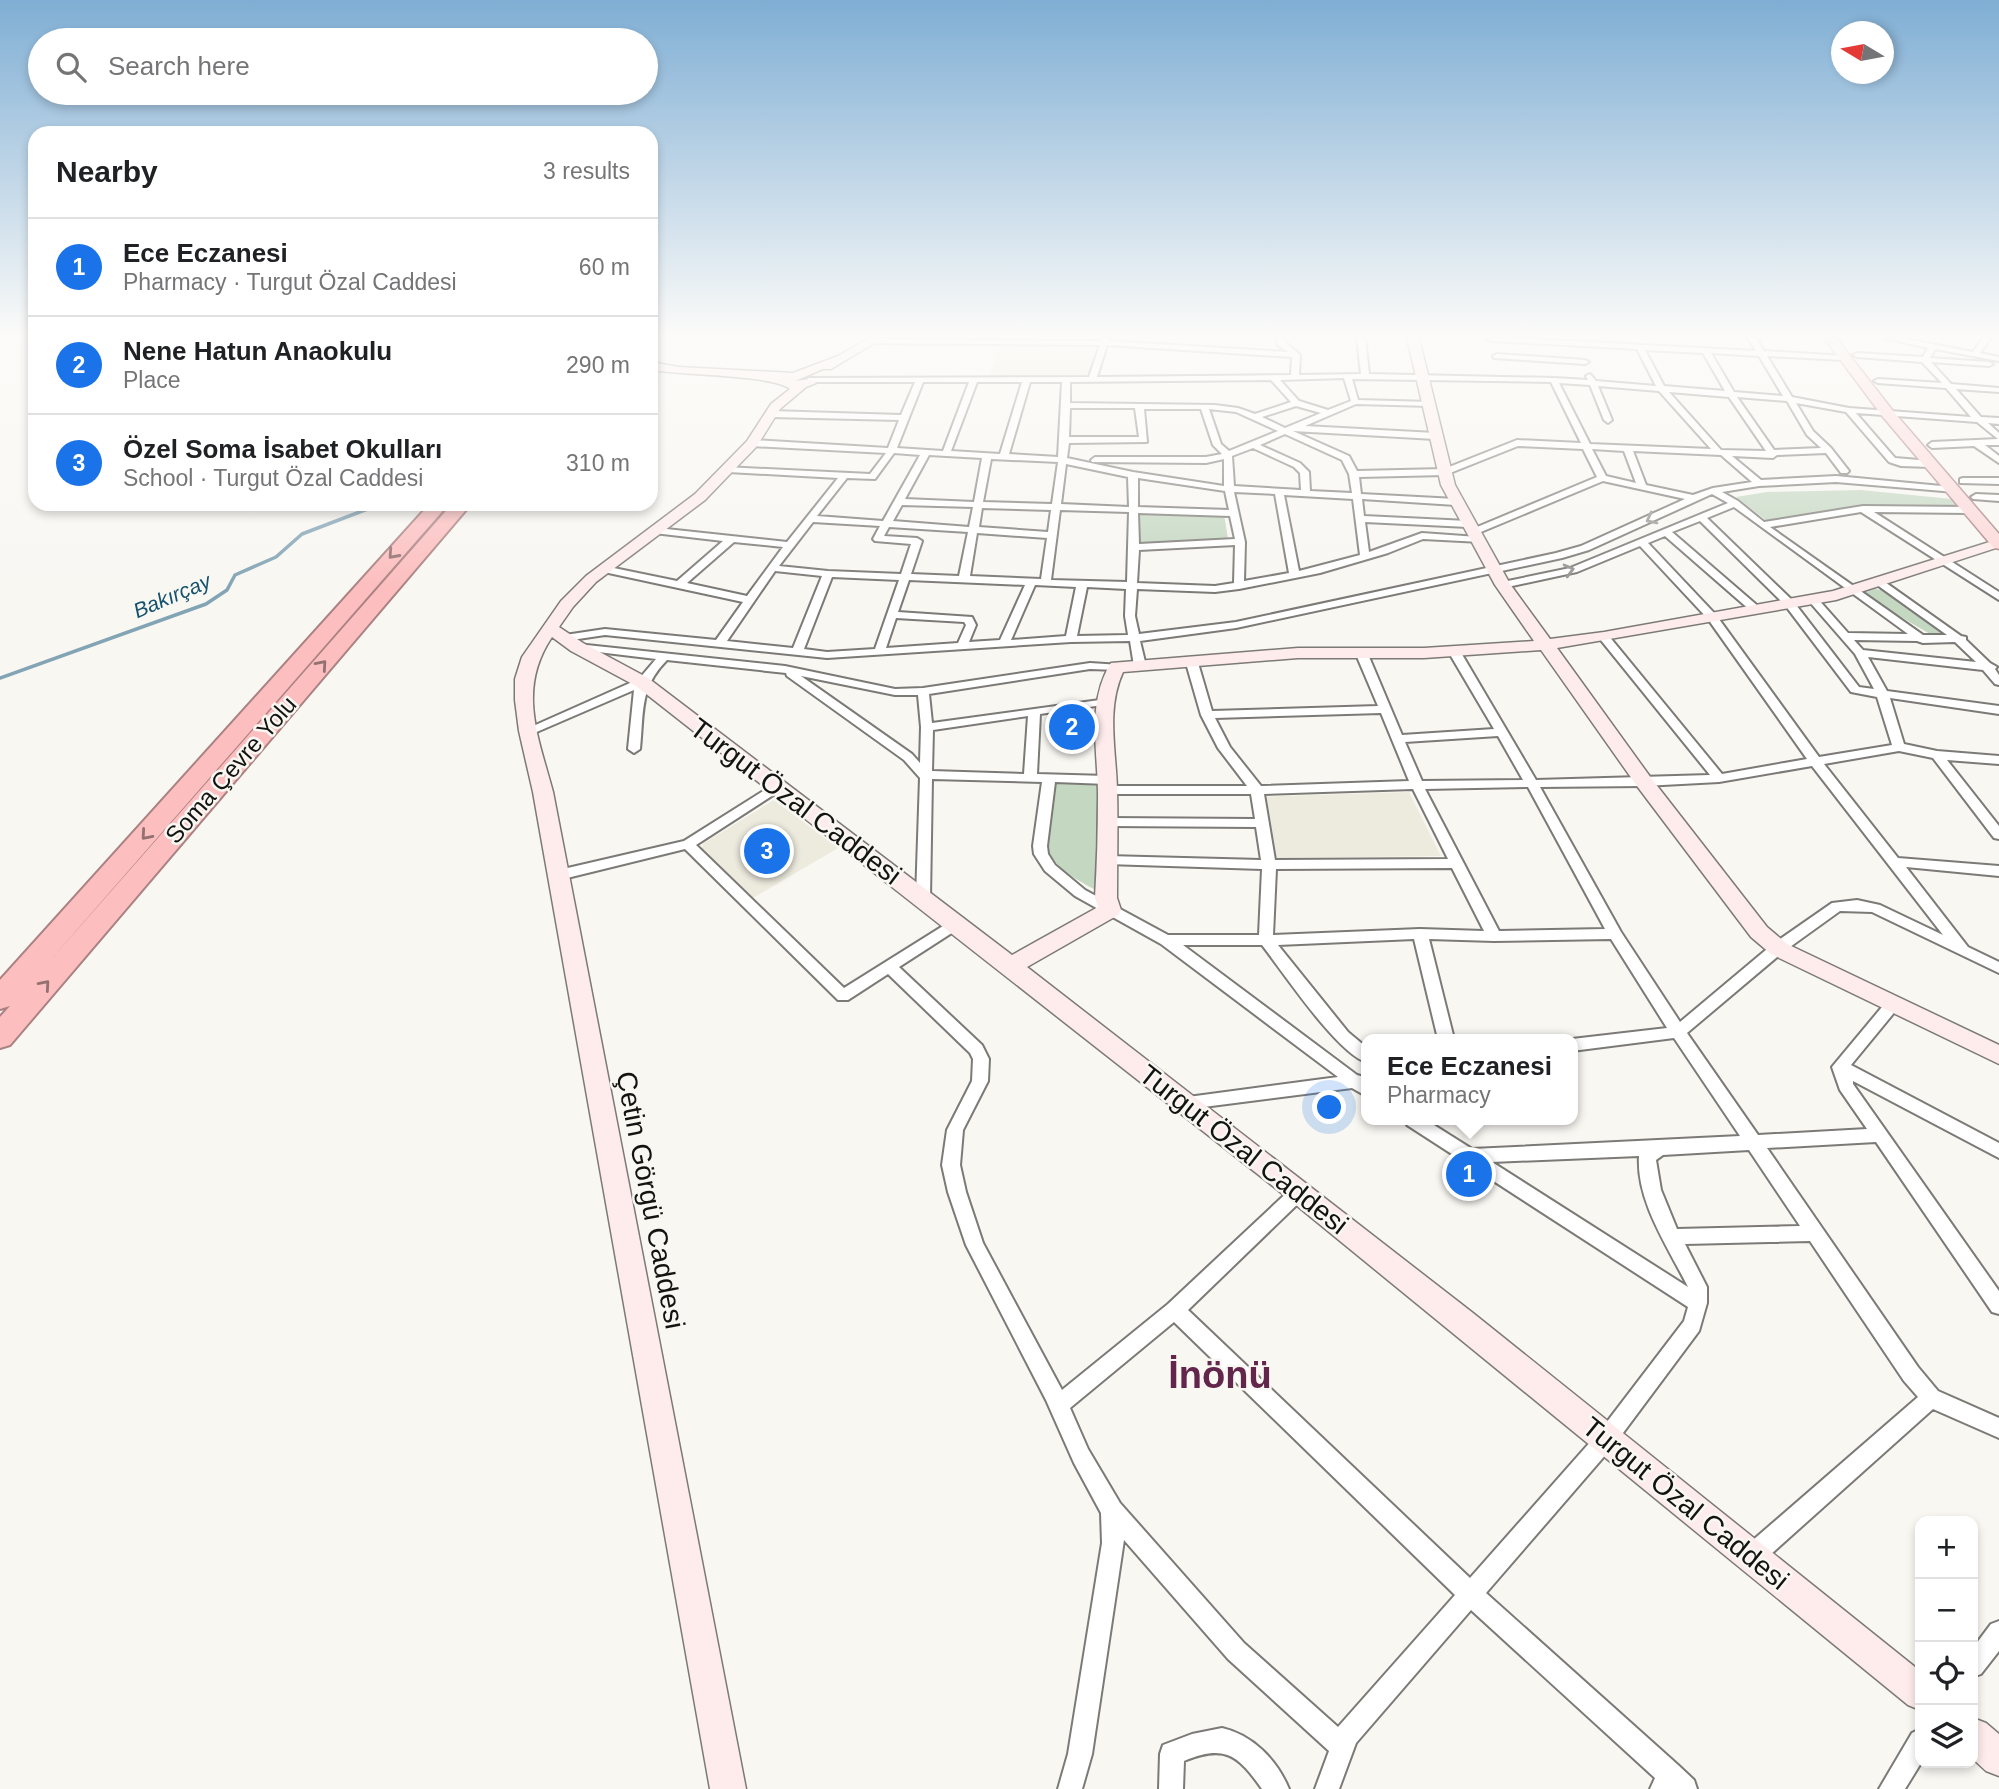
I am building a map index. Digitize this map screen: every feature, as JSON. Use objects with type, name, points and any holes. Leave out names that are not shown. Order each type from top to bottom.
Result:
[{"type":"highway","name":"Soma Çevre Yolu","points":[[0,999],[434,511]]},
{"type":"highway","name":"Soma Çevre Yolu","points":[[0,1037],[456,511]]},
{"type":"main road","points":[[1894,421],[1931,464],[1976,504],[1998,538]]},
{"type":"main road","points":[[1912,421],[1932,445],[1957,486]]},
{"type":"street","name":"Çetin Görgü Caddesi","points":[[728,1789],[544,792],[528,731],[524,679],[530,657],[564,638],[568,604],[604,569],[700,496],[752,443],[766,421]]},
{"type":"street","points":[[728,469],[872,477],[891,452],[904,421]]},
{"type":"street","points":[[946,454],[958,421]]},
{"type":"street","points":[[1004,456],[1014,421]]},
{"type":"street","points":[[1046,582],[1066,421]]},
{"type":"street","points":[[1065,440],[1144,440],[1141,421]]},
{"type":"street","points":[[1209,421],[1217,445],[1228,455],[1229,489],[1240,542],[1239,586]]},
{"type":"street","points":[[1268,421],[1289,429],[1346,458],[1354,474],[1365,556]]},
{"type":"street","points":[[752,443],[1062,460],[1206,460],[1228,455],[1307,421]]},
{"type":"street","points":[[1433,421],[1445,472],[1456,502],[1499,577],[1543,645],[1759,932],[1778,948],[1999,1055]]},
{"type":"street","points":[[1575,421],[1602,478]]},
{"type":"street","points":[[1692,421],[1721,452],[1759,483]]},
{"type":"street","points":[[1750,421],[1773,455]]},
{"type":"street","points":[[1803,421],[1844,471]]},
{"type":"street","points":[[1858,421],[1892,460],[1931,464]]},
{"type":"street","points":[[1981,421],[1999,437]]},
{"type":"street","points":[[1289,429],[1435,436]]},
{"type":"street","points":[[1139,440],[1140,460]]},
{"type":"street","points":[[1932,445],[1999,442]]},
{"type":"street","points":[[1354,474],[1445,472],[1517,443],[1773,455],[1828,450]]},
{"type":"street","points":[[1976,443],[1999,460]]},
{"type":"street","points":[[1252,444],[1297,465],[1304,472],[1306,494]]},
{"type":"street","points":[[1627,448],[1642,487]]},
{"type":"street","points":[[879,652],[917,541],[878,539],[925,454]]},
{"type":"street","points":[[964,579],[980,505],[987,456]]},
{"type":"street","points":[[1062,460],[1133,475],[1229,489],[1456,502]]},
{"type":"street","points":[[1133,475],[1134,547],[1130,616],[1140,666]]},
{"type":"street","points":[[720,643],[772,568],[813,519],[843,477]]},
{"type":"street","points":[[772,568],[828,574],[1215,589],[1295,575],[1365,556],[1422,536],[1473,532],[1602,478],[1694,498]]},
{"type":"street","points":[[1499,577],[1585,548],[1713,491],[1759,483],[1836,479],[1957,486],[1999,481]]},
{"type":"street","points":[[1713,491],[1735,503],[1923,640]]},
{"type":"street","points":[[1279,492],[1295,575]]},
{"type":"street","points":[[1976,504],[1999,498]]},
{"type":"street","points":[[900,502],[1234,513]]},
{"type":"street","points":[[564,638],[605,632],[827,655],[1070,639],[1135,638],[1236,625],[1499,577],[1573,570],[1735,503]]},
{"type":"street","points":[[1762,525],[1863,509],[1976,504],[1999,506]]},
{"type":"street","points":[[1863,509],[1999,597]]},
{"type":"street","points":[[1701,517],[1789,603],[1855,690],[1999,710]]},
{"type":"street","points":[[813,519],[1051,535]]},
{"type":"street","points":[[1360,519],[1473,532]]},
{"type":"street","points":[[657,531],[792,545]]},
{"type":"street","points":[[1665,531],[1755,609]]},
{"type":"street","points":[[564,638],[664,657],[785,669],[895,692],[923,691],[1090,666],[1192,663],[1298,653],[1454,651],[1543,645],[1604,637],[1813,600],[1942,562],[1998,538]]},
{"type":"street","points":[[679,585],[731,539]]},
{"type":"street","points":[[1134,547],[1240,542]]},
{"type":"street","points":[[1642,542],[1712,617],[1815,761],[1962,949]]},
{"type":"street","points":[[604,569],[750,600]]},
{"type":"street","points":[[797,653],[828,574]]},
{"type":"street","points":[[1004,644],[1032,581]]},
{"type":"street","points":[[1878,582],[1962,639],[1994,668],[1999,682]]},
{"type":"street","points":[[1070,639],[1082,584]]},
{"type":"street","points":[[1813,600],[1860,653],[1882,693],[1899,747]]},
{"type":"street","points":[[892,615],[968,619],[971,625],[962,646]]},
{"type":"street","points":[[1845,636],[1962,639]]},
{"type":"street","points":[[1604,637],[1719,778]]},
{"type":"street","name":"Turgut Özal Caddesi","points":[[564,638],[642,682],[1188,1103],[1753,1555],[1915,1689]]},
{"type":"street","points":[[1454,651],[1559,830],[1615,934],[1678,1032],[1911,1374],[1931,1398],[1999,1428]]},
{"type":"street","points":[[1361,652],[1417,785],[1494,936]]},
{"type":"street","points":[[1860,653],[1994,668]]},
{"type":"street","points":[[634,749],[637,699],[642,682],[664,657]]},
{"type":"street","points":[[1192,663],[1207,715],[1223,748],[1257,790],[1269,865],[1266,940],[1342,1036],[1361,1052]]},
{"type":"street","points":[[1110,910],[1106,898],[1107,785],[1103,702],[1107,684],[1116,667]]},
{"type":"street","points":[[785,669],[908,757],[924,775],[1257,790],[1719,778],[1899,747],[1937,755],[1999,760]]},
{"type":"street","points":[[528,731],[642,682]]},
{"type":"street","points":[[923,691],[927,727],[923,898]]},
{"type":"street","points":[[927,727],[1103,702]]},
{"type":"street","points":[[1207,715],[1384,709]]},
{"type":"street","points":[[1030,778],[1034,712]]},
{"type":"street","points":[[1398,738],[1503,732]]},
{"type":"street","points":[[1937,755],[1999,835]]},
{"type":"street","points":[[1049,779],[1041,854],[1050,868],[1080,893],[1166,940],[1361,1083]]},
{"type":"street","points":[[559,875],[688,844],[776,787]]},
{"type":"street","points":[[1107,822],[1263,823]]},
{"type":"street","points":[[688,844],[843,996],[956,924]]},
{"type":"street","points":[[1107,860],[1269,865],[1458,863]]},
{"type":"street","points":[[1895,862],[1999,871]]},
{"type":"street","points":[[1578,1044],[1678,1032],[1778,948],[1837,906],[1875,908],[1999,968]]},
{"type":"street","points":[[1011,966],[1110,910]]},
{"type":"street","points":[[1166,940],[1266,940],[1420,934],[1615,934]]},
{"type":"street","points":[[1420,934],[1445,1034]]},
{"type":"street","points":[[890,967],[976,1049],[981,1059],[980,1081],[974,1098],[955,1130],[951,1165],[975,1245],[1058,1405],[1081,1456],[1112,1511],[1236,1651],[1342,1746]]},
{"type":"street","points":[[1840,1067],[1892,1005]]},
{"type":"street","points":[[1840,1067],[1846,1086],[1999,1306]]},
{"type":"street","points":[[1840,1067],[1999,1151]]},
{"type":"street","points":[[1188,1103],[1361,1084]]},
{"type":"street","points":[[1421,1125],[1698,1303]]},
{"type":"street","points":[[1469,1156],[1880,1135]]},
{"type":"street","points":[[1327,1789],[1346,1735],[1607,1438],[1692,1325],[1698,1303],[1698,1287],[1673,1237],[1647,1174],[1647,1157],[1659,1148]]},
{"type":"street","points":[[1058,1405],[1175,1310],[1298,1192]]},
{"type":"street","points":[[1673,1237],[1816,1233]]},
{"type":"street","points":[[1175,1310],[1672,1784]]},
{"type":"street","points":[[1753,1555],[1931,1398]]},
{"type":"street","points":[[1070,1789],[1080,1754],[1113,1543],[1112,1511]]},
{"type":"street","points":[[1978,1659],[1999,1632]]},
{"type":"street","points":[[1171,1789],[1172,1754],[1201,1741],[1226,1740],[1247,1750],[1256,1758],[1277,1789]]},
{"type":"street","points":[[1978,1740],[1999,1758]]},
{"type":"street","points":[[1891,1789],[1915,1749]]},
{"type":"shaded area","points":[[1409,792],[1441,856],[1266,858],[1256,797]]},
{"type":"shaded area","points":[[774,800],[838,848],[748,901],[698,853],[704,843]]},
{"type":"green space","points":[[1861,490],[1952,499],[1959,507],[1872,505],[1767,521],[1736,497],[1767,492]]},
{"type":"green space","points":[[1139,513],[1224,514],[1228,539],[1140,543]]},
{"type":"green space","points":[[1875,589],[1887,591],[1950,632],[1930,634],[1862,594]]},
{"type":"green space","points":[[1056,783],[1104,786],[1101,893],[1062,869],[1047,847]]},
{"type":"building","points":[[1058,707],[1087,708],[1087,725],[1057,724]]},
{"type":"waterway","name":"Bakırçay","points":[[0,678],[206,604],[227,590],[235,575],[276,557],[302,534],[362,511]]},
{"type":"place","name":"Nene Hatun Anaokulu","points":[[1072,727]]},
{"type":"place","name":"Özel Soma İsabet Okulları","points":[[767,851]]},
{"type":"place","name":"Ece Eczanesi","points":[[1469,1174]]},
{"type":"district","name":"İnönü","points":[[1220,1375]]}]
